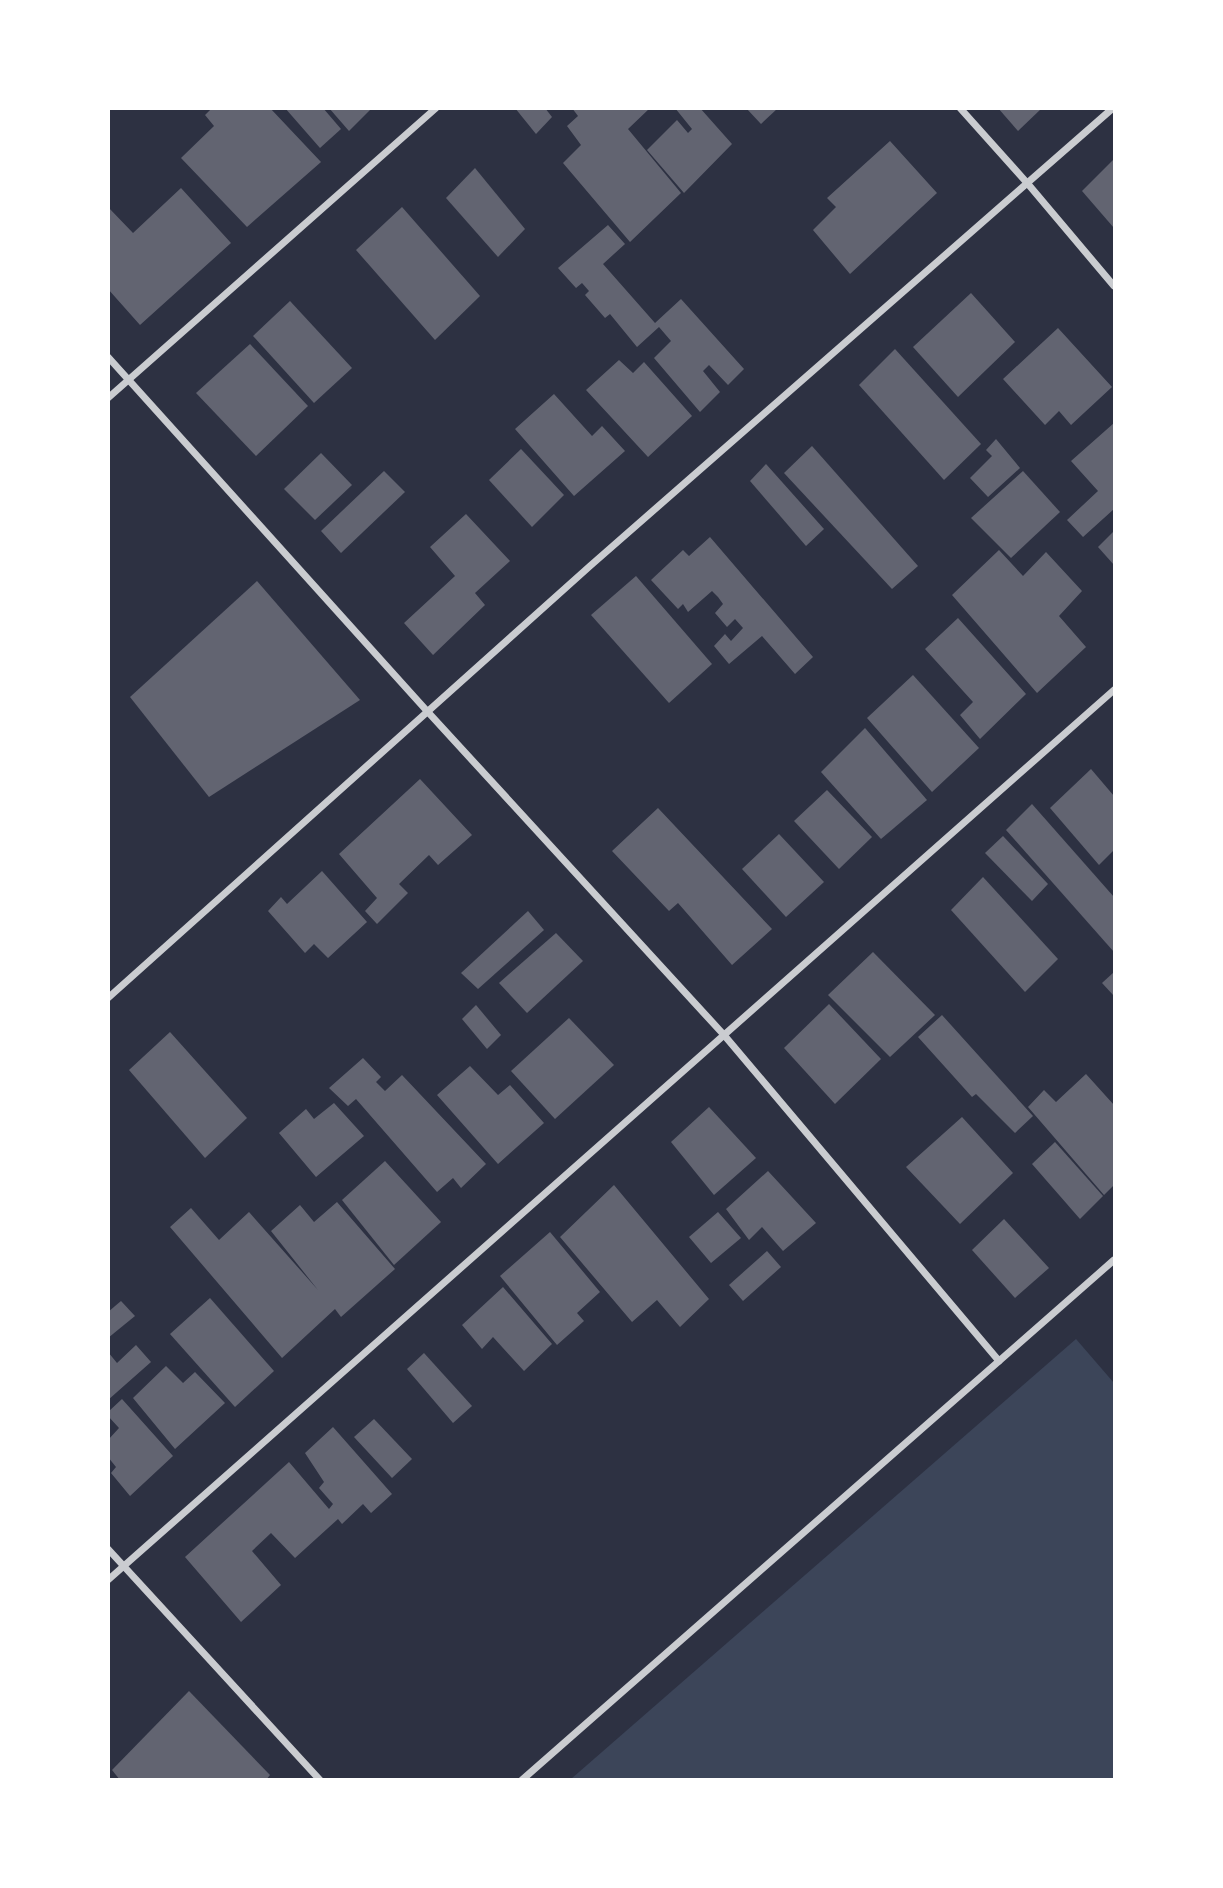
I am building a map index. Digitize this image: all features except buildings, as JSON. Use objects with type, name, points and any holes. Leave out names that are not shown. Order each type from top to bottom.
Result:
[{"type":"street","points":[[108,398],[436,108]]},
{"type":"street","points":[[960,108],[1115,286]]},
{"type":"street","points":[[108,998],[590,566],[1113,108]]},
{"type":"street","points":[[108,356],[724,1035],[999,1361]]},
{"type":"street","points":[[108,1580],[1115,690]]},
{"type":"street","points":[[522,1780],[1115,1261]]},
{"type":"street","points":[[108,1549],[320,1780]]},
{"type":"shaded area","points":[[1076,1339],[1114,1383],[1114,1779],[571,1779]]}]
